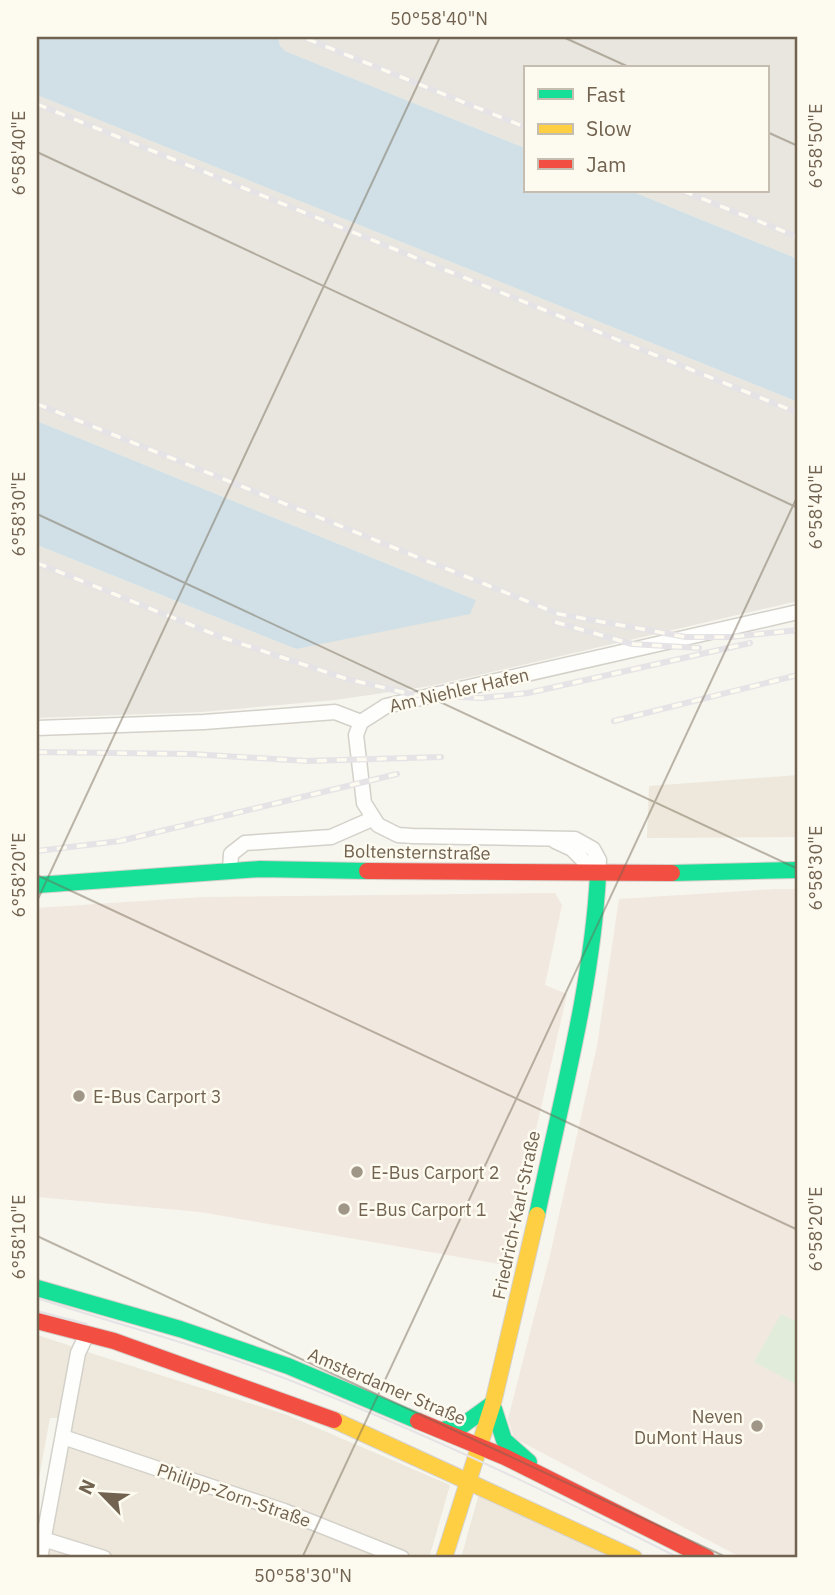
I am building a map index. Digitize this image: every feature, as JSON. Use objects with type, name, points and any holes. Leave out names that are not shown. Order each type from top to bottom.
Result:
[{"type":"main road","name":"Boltensternstraße","points":[[37,886],[230,870],[598,875],[798,870]]},
{"type":"main road","name":"Friedrich-Karl-Straße","points":[[444,1558],[493,1403],[532,1239],[581,1004],[596,912],[598,875]]},
{"type":"main road","name":"Amsterdamer Straße","points":[[37,1288],[180,1329],[288,1366],[481,1446],[707,1558]]},
{"type":"main road","points":[[37,1321],[244,1374],[352,1427],[637,1558]]},
{"type":"main road","points":[[244,1374],[252,1362],[275,1369],[288,1366]]},
{"type":"main road","points":[[442,1430],[470,1423],[493,1403],[500,1435],[510,1450],[550,1474],[557,1484]]},
{"type":"main road","points":[[662,1536],[668,1547],[666,1556]]},
{"type":"street","name":"Am Niehler Hafen","points":[[361,722],[371,714],[395,704],[798,612]]},
{"type":"street","points":[[37,728],[204,722],[335,712],[361,722],[356,735],[364,803],[372,819],[386,831],[398,835],[575,839],[593,849],[599,860],[598,875]]},
{"type":"street","points":[[230,870],[231,855],[246,843],[331,837],[372,819]]},
{"type":"street","points":[[40,1558],[78,1353],[87,1334]]},
{"type":"street","name":"Philipp-Zorn-Straße","points":[[63,1437],[200,1482],[402,1558]]},
{"type":"street","points":[[43,1539],[104,1558]]},
{"type":"shaded area","points":[[37,37],[278,37],[280,46],[285,51],[524,148],[524,192],[633,192],[798,259],[798,402],[37,95]]},
{"type":"shaded area","points":[[278,37],[798,37],[798,259],[633,192],[768,192],[768,66],[524,66],[524,148],[280,47]]},
{"type":"shaded area","points":[[37,95],[798,402],[798,601],[431,686],[335,700],[202,712],[37,718],[37,545],[296,649],[476,600],[37,421]]},
{"type":"shaded area","points":[[37,421],[476,600],[470,614],[296,649],[37,545]]},
{"type":"shaded area","points":[[798,775],[798,837],[647,838],[649,786]]},
{"type":"shaded area","points":[[798,889],[798,1558],[742,1558],[514,1438],[508,1419],[550,1255],[597,1046],[619,899]]},
{"type":"shaded area","points":[[555,893],[562,905],[545,985],[567,994],[505,1265],[200,1212],[37,1197],[37,908],[202,897]]},
{"type":"shaded area","points":[[37,1335],[74,1347],[61,1418],[50,1418],[37,1488]]},
{"type":"shaded area","points":[[84,1351],[287,1415],[450,1485],[429,1558],[47,1558]]},
{"type":"shaded area","points":[[480,1490],[621,1558],[461,1558]]},
{"type":"green space","points":[[781,1314],[798,1322],[798,1385],[754,1362]]},
{"type":"tram line","points":[[37,1298],[218,1354],[300,1384],[519,1479],[679,1558]]},
{"type":"tram line","points":[[37,1311],[87,1324]]},
{"type":"railway","points":[[307,39],[524,127]]},
{"type":"railway","points":[[37,104],[798,413]]},
{"type":"railway","points":[[686,192],[798,237]]},
{"type":"railway","points":[[37,404],[559,614],[686,637],[731,637],[798,630]]},
{"type":"railway","points":[[37,563],[221,637],[347,679],[415,695],[482,698],[528,693],[750,643]]},
{"type":"railway","points":[[555,622],[632,644],[699,648]]},
{"type":"railway","points":[[614,721],[798,675]]},
{"type":"railway","points":[[37,752],[192,754],[307,761],[441,757]]},
{"type":"railway","points":[[37,851],[120,841],[397,774]]},
{"type":"traffic: fast","points":[[37,885],[260,869],[367,871]]},
{"type":"traffic: fast","points":[[672,873],[798,870]]},
{"type":"traffic: fast","points":[[537,1215],[582,1003],[595,918],[598,875]]},
{"type":"traffic: fast","points":[[37,1288],[180,1329],[288,1366],[418,1421]]},
{"type":"traffic: fast","points":[[442,1430],[463,1425],[492,1404]]},
{"type":"traffic: fast","points":[[494,1409],[504,1440],[529,1462]]},
{"type":"traffic: slow","points":[[444,1558],[493,1403],[537,1215]]},
{"type":"traffic: slow","points":[[334,1420],[634,1558]]},
{"type":"traffic: jam","points":[[367,871],[672,873]]},
{"type":"traffic: jam","points":[[37,1321],[114,1341],[334,1420]]},
{"type":"traffic: jam","points":[[418,1421],[505,1457],[707,1558]]},
{"type":"place","name":"E-Bus Carport 3","points":[[79,1096]]},
{"type":"place","name":"E-Bus Carport 2","points":[[357,1172]]},
{"type":"place","name":"E-Bus Carport 1","points":[[344,1209]]},
{"type":"place","name":"Neven DuMont Haus","points":[[757,1426]]}]
